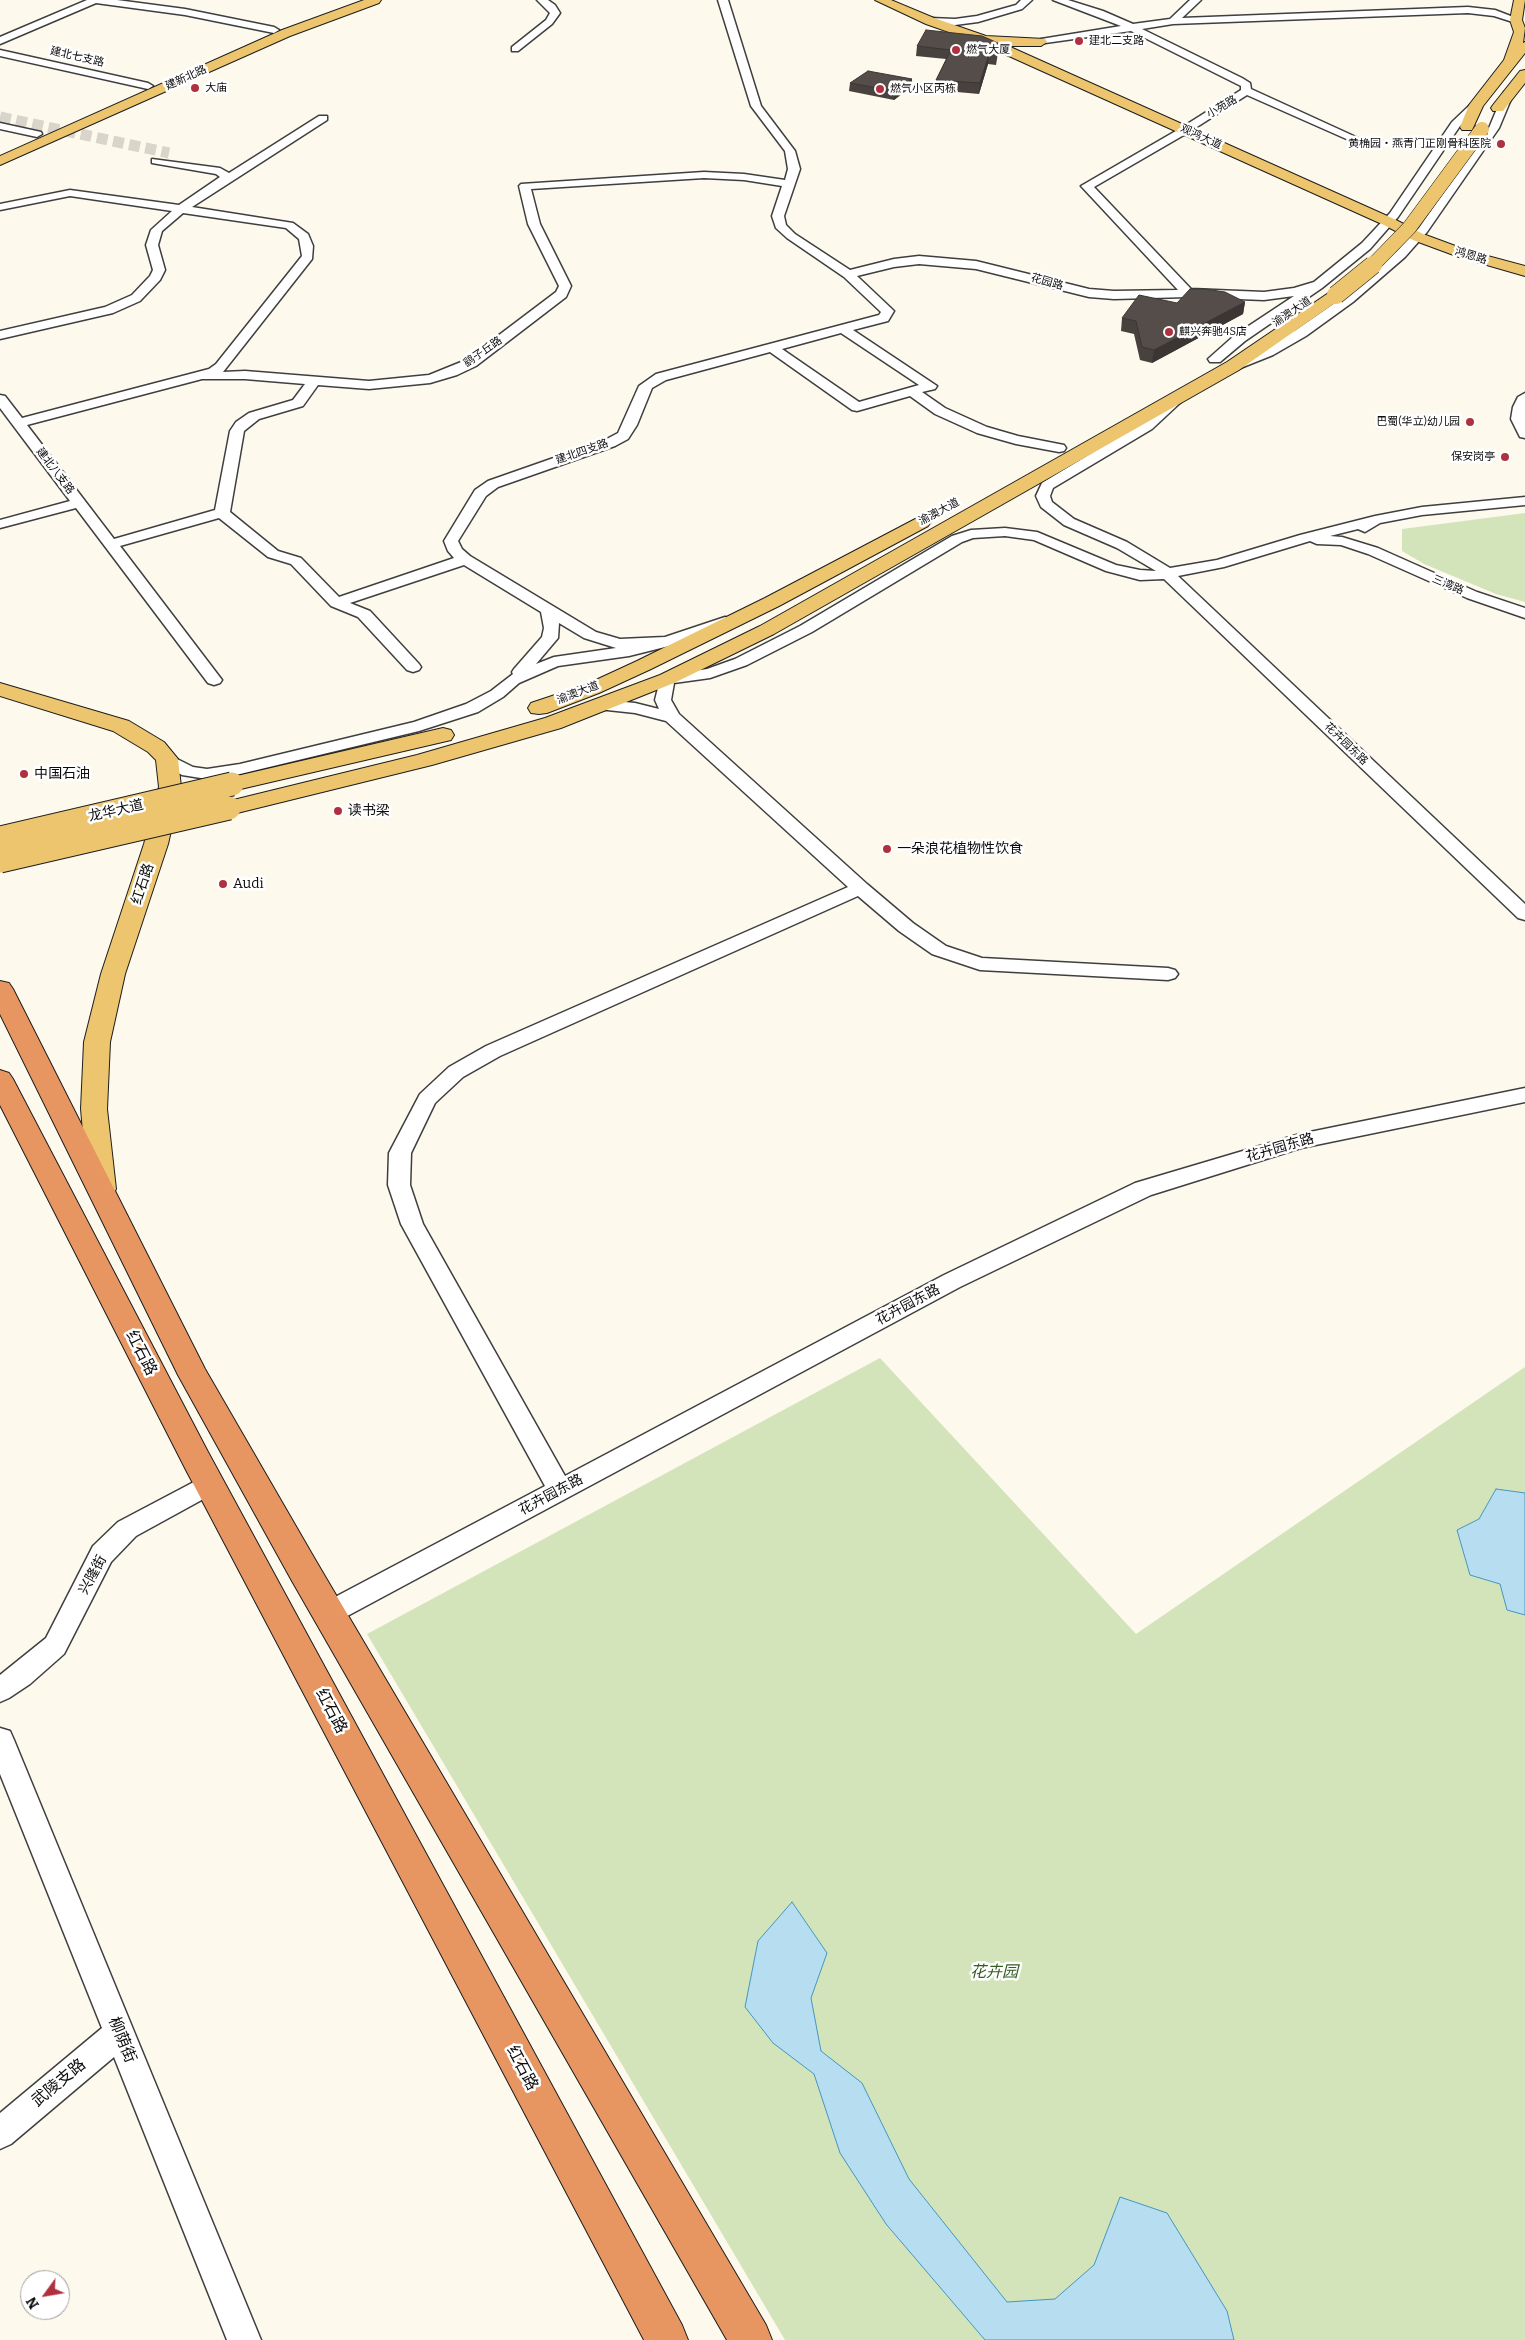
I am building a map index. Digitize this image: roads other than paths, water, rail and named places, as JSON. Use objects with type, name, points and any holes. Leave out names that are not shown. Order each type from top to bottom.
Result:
[{"type":"highway","name":"红石路","points":[[0,988],[102,1189],[193,1375],[751,2340]]},
{"type":"highway","name":"红石路","points":[[0,1079],[209,1484],[667,2340]]},
{"type":"main road","name":"建新北路","points":[[0,150],[274,30],[351,0]]},
{"type":"main road","name":"建新北路","points":[[0,161],[286,33],[375,0]]},
{"type":"main road","points":[[881,0],[930,21],[984,40],[1018,43],[1041,42]]},
{"type":"main road","points":[[1510,61],[1520,23],[1520,0]]},
{"type":"main road","name":"观鸿大道","points":[[984,40],[1391,218],[1420,234]]},
{"type":"main road","name":"观鸿大道","points":[[1041,42],[1028,47],[1028,52],[1188,128]]},
{"type":"main road","name":"渝澳大道","points":[[1475,128],[1476,105],[1510,61],[1525,46]]},
{"type":"main road","name":"渝澳大道","points":[[229,808],[424,760],[553,723],[604,705],[667,679],[767,630],[1176,399],[1326,290],[1373,265],[1409,228],[1475,128],[1525,74]]},
{"type":"main road","name":"鸿恩路","points":[[1420,234],[1525,262]]},
{"type":"main road","name":"鸿恩路","points":[[1420,234],[1464,254],[1525,271]]},
{"type":"main road","name":"渝澳大道","points":[[965,498],[1224,363]]},
{"type":"main road","name":"渝澳大道","points":[[232,784],[416,743],[541,707],[600,685],[742,616],[939,512]]},
{"type":"main road","points":[[0,689],[121,726],[156,747],[168,759]]},
{"type":"main road","name":"红石路","points":[[102,1189],[94,1109],[97,1042],[113,974],[156,844],[170,787],[168,759]]},
{"type":"main road","name":"龙华大道","points":[[0,838],[232,784]]},
{"type":"main road","name":"龙华大道","points":[[0,861],[229,808]]},
{"type":"street","points":[[0,41],[96,0],[198,14],[274,30]]},
{"type":"street","points":[[515,50],[549,22],[555,13],[552,7],[542,0]]},
{"type":"street","points":[[723,0],[756,106],[790,151],[794,169],[778,216],[780,226],[790,236],[848,274]]},
{"type":"street","points":[[930,21],[955,22],[978,19],[1019,7],[1027,0]]},
{"type":"street","name":"小苑路","points":[[1058,0],[1100,13],[1246,85],[1246,91],[1241,96],[1087,186],[1188,293]]},
{"type":"street","points":[[1173,21],[1196,0]]},
{"type":"street","points":[[1041,42],[1173,21],[1468,10],[1495,13],[1520,23]]},
{"type":"street","name":"建北七支路","points":[[0,53],[148,86]]},
{"type":"street","points":[[1246,91],[1364,142]]},
{"type":"street","points":[[1224,363],[1268,352],[1301,333],[1349,299],[1401,254],[1420,234],[1494,128],[1509,92]]},
{"type":"street","points":[[1224,363],[1240,338],[1270,319],[1326,290],[1391,218],[1456,124],[1476,105]]},
{"type":"street","points":[[0,335],[109,310],[136,298],[156,278],[159,270],[152,245],[152,238],[157,230],[180,209],[323,118]]},
{"type":"street","points":[[0,126],[38,134]]},
{"type":"street","points":[[169,153],[226,162],[272,150]]},
{"type":"street","points":[[156,161],[220,171],[226,177],[224,181]]},
{"type":"street","points":[[226,162],[238,172]]},
{"type":"street","name":"鹞子丘路","points":[[205,376],[245,375],[369,385],[430,379],[471,363],[562,294],[565,286],[534,224],[525,186],[704,176],[744,178],[790,184]]},
{"type":"street","points":[[0,207],[70,193],[289,225],[304,237],[308,256],[221,367],[205,376],[19,423]]},
{"type":"street","points":[[1366,246],[1388,245],[1399,250],[1401,254]]},
{"type":"street","name":"花园路","points":[[848,274],[894,263],[937,261],[999,269],[1089,293],[1114,295],[1188,293],[1248,296],[1326,290]]},
{"type":"street","name":"建北四支路","points":[[667,642],[632,645],[618,644],[590,635],[465,558],[454,550],[451,541],[480,493],[493,484],[610,443],[623,436],[630,426],[646,386],[661,377],[884,318],[888,311],[848,274]]},
{"type":"street","points":[[1248,296],[1271,310],[1270,319]]},
{"type":"street","points":[[772,348],[857,407],[930,386],[843,329]]},
{"type":"street","points":[[227,359],[235,371],[245,375]]},
{"type":"street","points":[[222,513],[237,432],[241,425],[254,416],[298,403],[315,380]]},
{"type":"street","points":[[911,391],[940,411],[982,430],[1016,440],[1059,448]]},
{"type":"street","points":[[1525,397],[1520,407],[1518,419],[1525,434]]},
{"type":"street","name":"花卉园东路","points":[[1176,399],[1147,426],[1047,486],[1043,496],[1046,504],[1069,522],[1139,554],[1168,574],[1525,914]]},
{"type":"street","name":"建北八支路","points":[[0,400],[79,503],[0,524]]},
{"type":"street","points":[[1168,974],[980,964],[940,950],[906,927],[860,888],[672,717],[663,700],[667,679],[710,673],[741,662],[806,629],[957,539],[971,534],[1004,532],[1037,536],[1111,568],[1140,576],[1168,574],[1219,564],[1375,520],[1445,507],[1525,501]]},
{"type":"street","points":[[79,503],[214,680]]},
{"type":"street","points":[[111,544],[222,513]]},
{"type":"street","points":[[222,513],[273,554],[296,561],[336,602],[364,614],[413,667]]},
{"type":"street","points":[[1373,551],[1364,538],[1364,529],[1375,520]]},
{"type":"street","name":"三湾路","points":[[1294,542],[1331,540],[1373,551],[1472,595],[1525,613]]},
{"type":"street","points":[[336,602],[465,558]]},
{"type":"street","points":[[168,759],[188,771],[206,774],[240,769],[419,726],[472,708],[497,694],[513,680],[550,638],[552,628],[549,611]]},
{"type":"street","points":[[513,680],[554,662],[602,656],[667,642],[742,616]]},
{"type":"street","points":[[604,705],[635,708],[672,717]]},
{"type":"street","points":[[560,1490],[412,1224],[399,1185],[400,1153],[427,1099],[456,1072],[493,1051],[860,888]]},
{"type":"street","name":"花卉园东路","points":[[329,1613],[952,1282],[1143,1189],[1300,1141],[1525,1095]]},
{"type":"street","name":"兴隆街","points":[[0,1690],[21,1676],[55,1646],[102,1554],[127,1529],[209,1484]]},
{"type":"street","name":"柳荫街","points":[[0,1740],[244,2340]]},
{"type":"street","name":"武陵支路","points":[[0,2133],[119,2033]]},
{"type":"water","points":[[1496,1489],[1525,1493],[1525,1615],[1507,1610],[1500,1584],[1470,1575],[1457,1530],[1479,1519]]},
{"type":"water","points":[[792,1902],[827,1953],[811,1998],[821,2051],[862,2083],[909,2179],[1007,2302],[1055,2299],[1094,2265],[1120,2197],[1167,2213],[1227,2311],[1234,2340],[985,2340],[886,2224],[840,2153],[814,2074],[773,2043],[745,2007],[758,1941]]},
{"type":"tunnel","points":[[0,117],[169,153]]},
{"type":"place","name":"建北二支路","points":[[1079,41]]},
{"type":"place","name":"燃气大厦","points":[[956,50]]},
{"type":"place","name":"大庙","points":[[195,88]]},
{"type":"place","name":"燃气小区丙栋","points":[[880,89]]},
{"type":"place","name":"黄桷园‧燕青门正刚骨科医院","points":[[1501,144]]},
{"type":"place","name":"麒兴奔驰4S店","points":[[1169,332]]},
{"type":"place","name":"巴蜀(华立)幼儿园","points":[[1470,422]]},
{"type":"place","name":"保安岗亭","points":[[1505,457]]},
{"type":"place","name":"中国石油","points":[[24,774]]},
{"type":"place","name":"读书梁","points":[[338,811]]},
{"type":"place","name":"一朵浪花植物性饮食","points":[[887,849]]},
{"type":"place","name":"Audi","points":[[223,884]]},
{"type":"park label","name":"花卉园","points":[[994,1973]]}]
